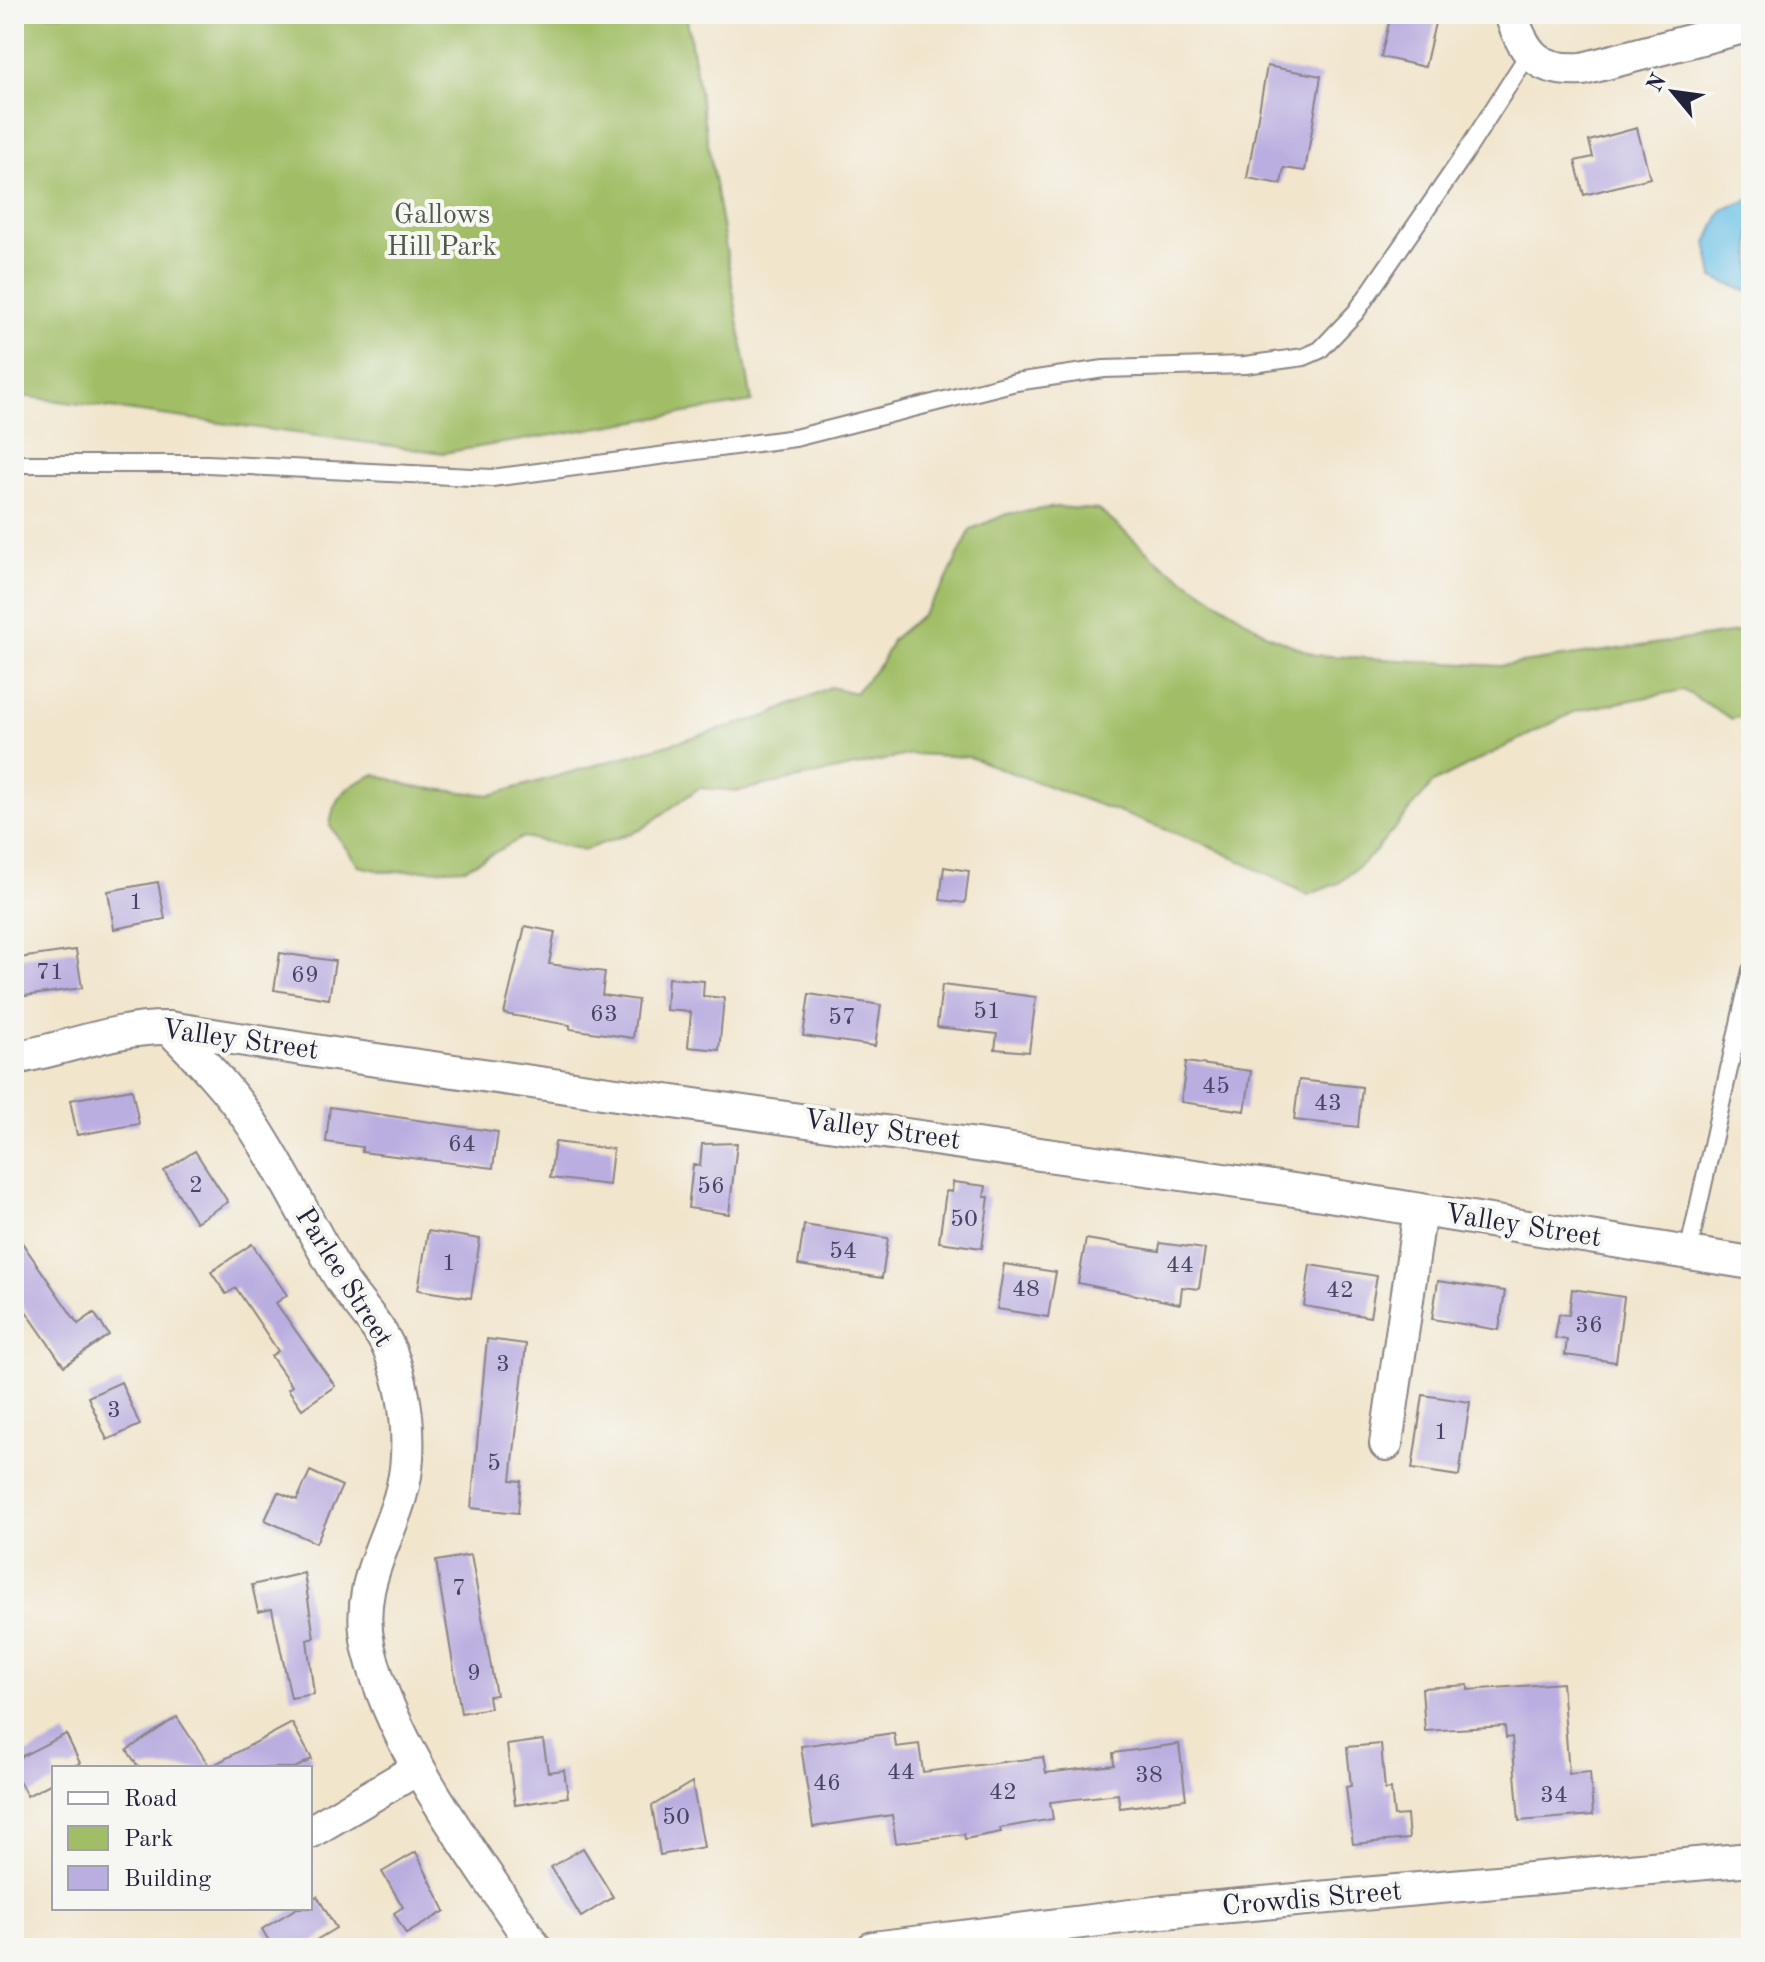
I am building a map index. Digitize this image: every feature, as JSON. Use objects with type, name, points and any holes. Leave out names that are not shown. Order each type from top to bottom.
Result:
[{"type":"street","points":[[1511,14],[1518,36],[1529,53],[1556,71],[1583,69],[1751,25]]},
{"type":"street","name":"Valley Street","points":[[14,1058],[54,1051],[107,1034],[142,1027],[169,1028],[1420,1210],[1751,1263]]},
{"type":"street","name":"Parlee Street","points":[[169,1028],[217,1076],[252,1124],[340,1279],[388,1347],[406,1414],[404,1488],[376,1556],[365,1593],[363,1618],[377,1676],[417,1769],[535,1948]]},
{"type":"street","points":[[1386,1444],[1420,1210]]},
{"type":"street","points":[[312,1831],[417,1769]]},
{"type":"street","name":"Crowdis Street","points":[[873,1948],[1163,1912],[1751,1859]]},
{"type":"lane","points":[[14,464],[207,464],[492,478],[795,438],[1016,382],[1104,369],[1245,365],[1304,357],[1320,350],[1356,312],[1464,155],[1529,53]]},
{"type":"lane","points":[[1688,1253],[1751,970]]},
{"type":"green space","name":"Gallows Hill Park","points":[[14,14],[686,14],[752,402],[443,453],[14,395]]},
{"type":"green space","points":[[1056,507],[1099,510],[1162,564],[1268,635],[1315,655],[1500,666],[1751,630],[1751,714],[1732,719],[1683,690],[1576,711],[1433,783],[1371,856],[1339,883],[1308,895],[1210,846],[969,757],[912,754],[738,791],[699,788],[640,830],[584,850],[523,837],[466,868],[386,872],[359,866],[330,826],[335,806],[344,792],[375,774],[415,787],[491,795],[767,716],[830,687],[855,693],[881,663],[893,639],[924,613],[945,583],[971,529],[1007,514]]},
{"type":"water","points":[[1751,199],[1751,293],[1713,278],[1707,243],[1722,210]]},
{"type":"building","points":[[1391,14],[1437,14],[1425,67],[1381,57]]},
{"type":"building","points":[[1267,66],[1321,76],[1305,171],[1284,168],[1281,184],[1247,178]]},
{"type":"building","points":[[1637,128],[1650,178],[1584,195],[1575,161],[1593,157],[1589,141]]},
{"type":"building","points":[[944,867],[969,871],[965,903],[940,900]]},
{"type":"building","points":[[158,882],[165,919],[114,929],[108,891]]},
{"type":"building","points":[[525,926],[555,932],[549,964],[605,972],[602,995],[638,1000],[633,1038],[570,1029],[570,1025],[504,1014]]},
{"type":"building","points":[[76,950],[82,988],[24,996],[19,958]]},
{"type":"building","points":[[280,953],[335,961],[329,999],[274,990]]},
{"type":"building","points":[[668,978],[704,981],[703,996],[724,998],[719,1050],[688,1047],[691,1012],[666,1010]]},
{"type":"building","points":[[942,985],[1036,997],[1029,1052],[995,1049],[997,1034],[937,1027]]},
{"type":"building","points":[[809,994],[881,1005],[875,1046],[803,1036]]},
{"type":"building","points":[[1186,1062],[1251,1071],[1245,1111],[1181,1102]]},
{"type":"building","points":[[1299,1080],[1362,1087],[1358,1127],[1294,1120]]},
{"type":"building","points":[[132,1089],[139,1124],[77,1135],[70,1100]]},
{"type":"building","points":[[330,1107],[498,1132],[493,1168],[362,1152],[362,1147],[326,1142]]},
{"type":"building","points":[[555,1142],[613,1149],[609,1185],[550,1178]]},
{"type":"building","points":[[737,1143],[729,1214],[688,1208],[693,1165],[700,1166],[702,1144]]},
{"type":"building","points":[[195,1151],[228,1202],[196,1222],[164,1171]]},
{"type":"building","points":[[953,1182],[986,1186],[984,1197],[989,1197],[982,1248],[939,1242],[946,1191],[952,1192]]},
{"type":"building","points":[[804,1225],[888,1238],[882,1278],[798,1265]]},
{"type":"building","points":[[14,1231],[78,1324],[94,1313],[109,1335],[64,1366],[14,1294]]},
{"type":"building","points":[[428,1231],[480,1239],[471,1298],[418,1290]]},
{"type":"building","points":[[1086,1239],[1159,1251],[1160,1243],[1205,1249],[1199,1289],[1182,1287],[1180,1304],[1078,1283]]},
{"type":"building","points":[[252,1244],[287,1295],[276,1303],[335,1386],[302,1409],[288,1389],[292,1386],[271,1356],[278,1351],[236,1288],[226,1294],[211,1272]]},
{"type":"building","points":[[1004,1264],[1056,1272],[1048,1317],[997,1309]]},
{"type":"building","points":[[1310,1265],[1377,1276],[1370,1317],[1304,1306]]},
{"type":"building","points":[[1438,1281],[1505,1291],[1499,1330],[1432,1319]]},
{"type":"building","points":[[1572,1289],[1624,1297],[1616,1362],[1565,1355],[1567,1340],[1555,1338],[1559,1314],[1569,1315]]},
{"type":"building","points":[[487,1339],[526,1344],[511,1480],[521,1481],[518,1513],[471,1508]]},
{"type":"building","points":[[121,1382],[140,1425],[107,1440],[88,1397]]},
{"type":"building","points":[[1423,1395],[1470,1402],[1459,1476],[1412,1469]]},
{"type":"building","points":[[310,1471],[342,1486],[316,1543],[265,1520],[278,1492],[297,1500]]},
{"type":"building","points":[[471,1555],[496,1695],[488,1696],[490,1708],[461,1713],[436,1561]]},
{"type":"building","points":[[304,1573],[314,1638],[307,1640],[314,1694],[291,1698],[272,1609],[258,1612],[252,1585]]},
{"type":"building","points":[[1562,1683],[1569,1774],[1590,1772],[1593,1815],[1519,1821],[1512,1737],[1506,1738],[1505,1726],[1425,1731],[1422,1688],[1468,1685],[1468,1690]]},
{"type":"building","points":[[177,1717],[209,1766],[138,1766],[127,1750]]},
{"type":"building","points":[[292,1723],[312,1759],[299,1766],[212,1766]]},
{"type":"building","points":[[894,1733],[896,1747],[919,1744],[923,1772],[1043,1757],[1046,1773],[1114,1765],[1113,1753],[1179,1744],[1186,1799],[1120,1808],[1118,1794],[1050,1802],[1053,1819],[1000,1828],[1001,1832],[965,1839],[964,1834],[896,1843],[892,1815],[813,1827],[801,1746]]},
{"type":"building","points":[[66,1734],[80,1763],[52,1766],[52,1783],[27,1796],[14,1771],[14,1760]]},
{"type":"building","points":[[543,1740],[548,1772],[564,1770],[568,1797],[515,1805],[507,1745]]},
{"type":"building","points":[[1381,1744],[1385,1790],[1391,1789],[1394,1816],[1407,1815],[1409,1839],[1353,1844],[1346,1787],[1351,1786],[1347,1747]]},
{"type":"building","points":[[692,1782],[704,1847],[660,1855],[652,1806]]},
{"type":"building","points":[[583,1848],[613,1897],[581,1917],[551,1867]]},
{"type":"building","points":[[416,1852],[445,1911],[406,1934],[394,1913],[403,1907],[382,1872]]},
{"type":"building","points":[[317,1896],[336,1928],[303,1948],[273,1948],[262,1929],[294,1910],[312,1910],[312,1899]]}]
